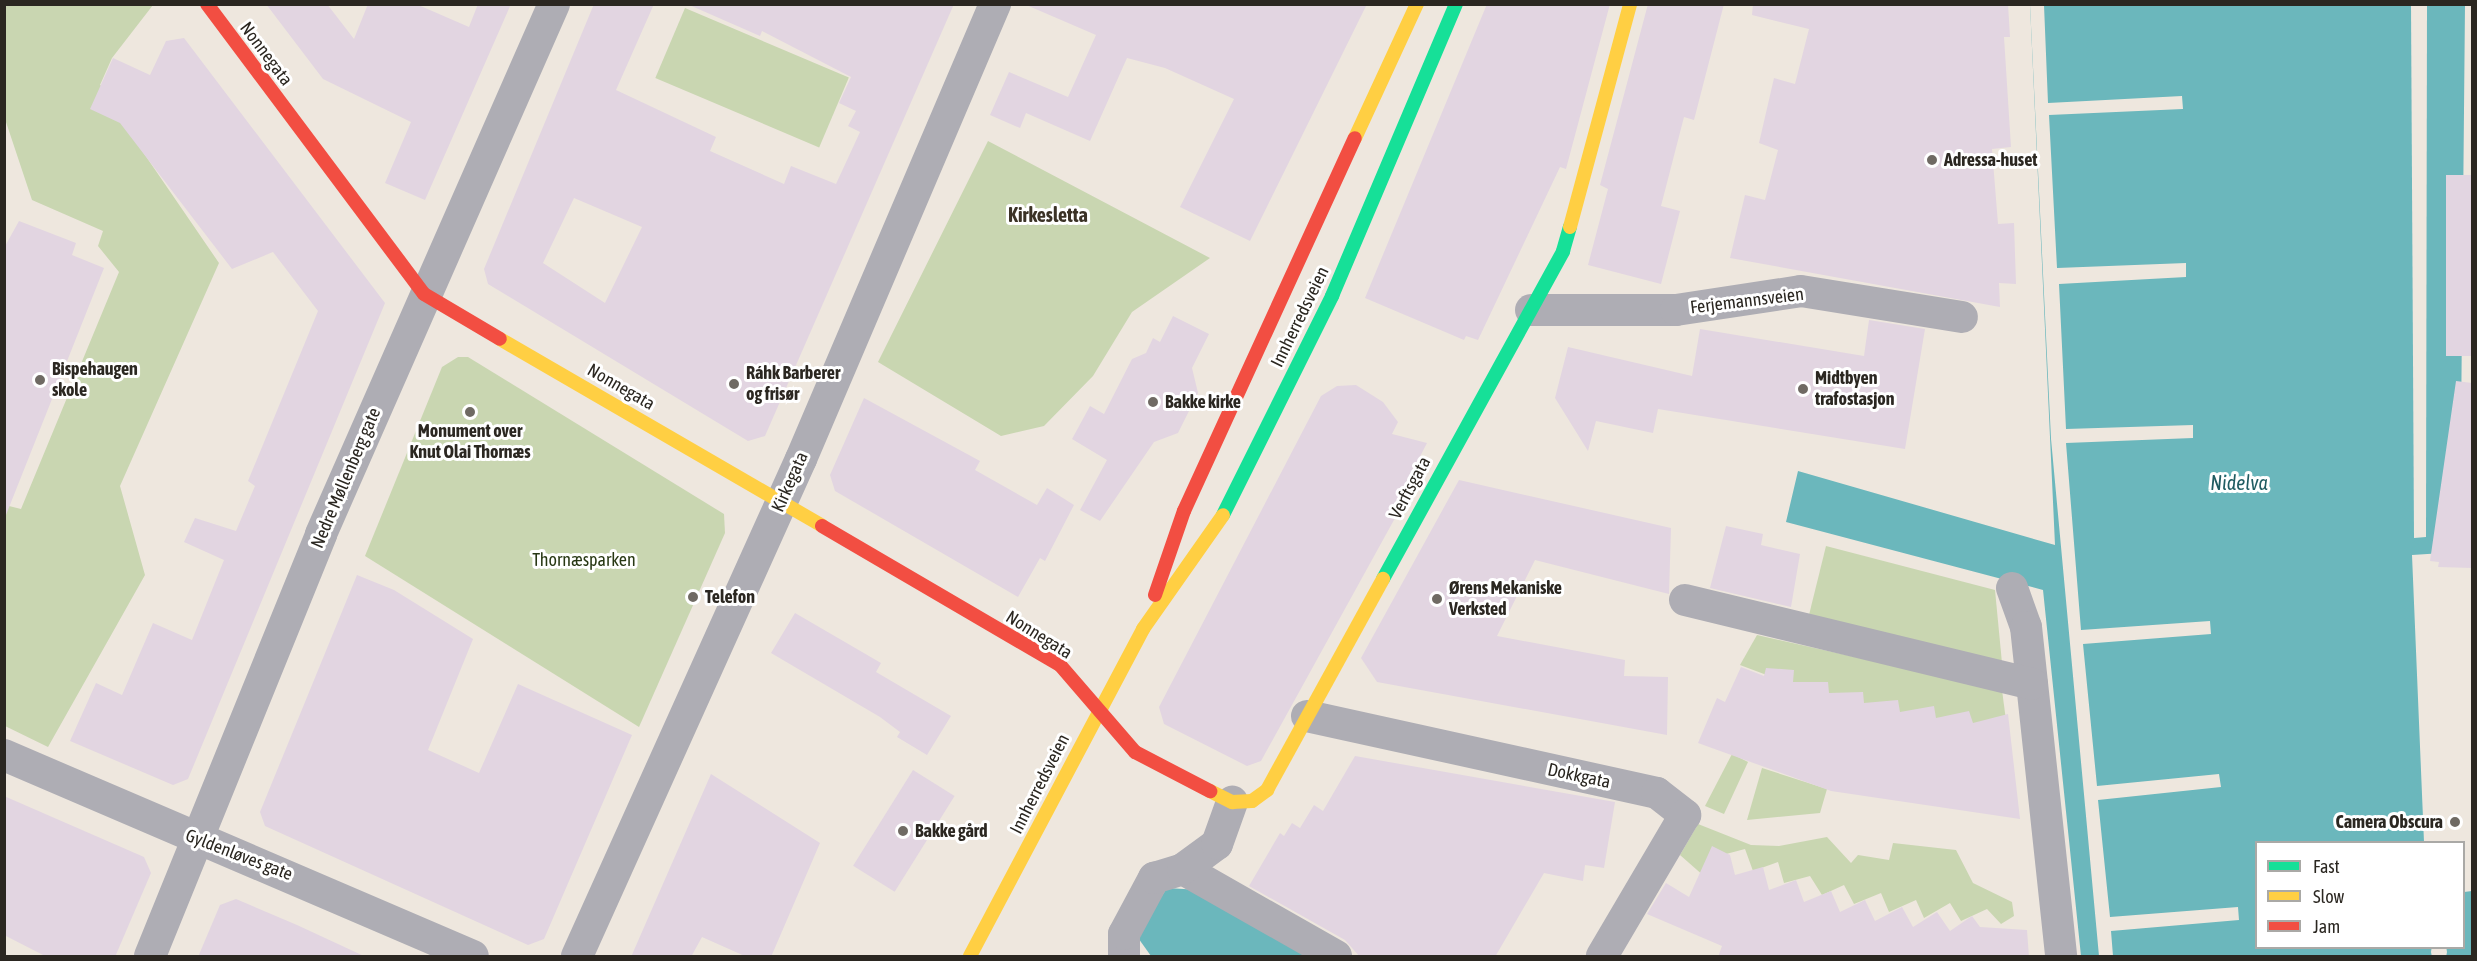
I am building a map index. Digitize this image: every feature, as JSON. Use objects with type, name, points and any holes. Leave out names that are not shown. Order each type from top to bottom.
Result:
[{"type":"street","name":"Nonnegata","points":[[207,4],[424,294],[782,500],[1060,665],[1098,711]]},
{"type":"street","name":"Nedre Møllenberg gate","points":[[150,957],[424,294],[461,225],[554,4]]},
{"type":"street","name":"Kirkegata","points":[[577,957],[782,500],[994,4]]},
{"type":"street","name":"Innherredsveien","points":[[1143,629],[1184,511],[1417,4]]},
{"type":"street","name":"Innherredsveien","points":[[970,957],[1143,629],[1215,530],[1332,296],[1456,4]]},
{"type":"street","name":"Verftsgata","points":[[1233,802],[1252,801],[1267,790],[1492,371],[1531,310],[1563,251],[1630,4]]},
{"type":"street","name":"Ferjemannsveien","points":[[1531,310],[1676,310],[1801,291],[1962,316]]},
{"type":"street","points":[[2012,588],[2026,627],[2061,957]]},
{"type":"street","points":[[1685,600],[2032,684]]},
{"type":"street","points":[[1098,711],[1135,752],[1233,802],[1217,844],[1183,869],[1154,878],[1124,934],[1124,957]]},
{"type":"street","name":"Dokkgata","points":[[1307,716],[1657,793],[1685,815],[1602,957]]},
{"type":"street","name":"Gyldenløves gate","points":[[4,754],[473,957]]},
{"type":"street","points":[[1183,869],[1336,957]]},
{"type":"green space","points":[[4,5],[153,5],[112,58],[100,85],[121,99],[121,120],[219,263],[120,486],[145,575],[48,747],[5,726],[5,505],[21,509],[119,272],[98,246],[103,231],[32,200],[5,119]]},
{"type":"green space","points":[[685,8],[849,78],[819,148],[655,78]]},
{"type":"green space","points":[[988,141],[1210,258],[1132,312],[1093,376],[1044,426],[1001,436],[878,362]]},
{"type":"green space","name":"Thornæsparken","points":[[458,357],[468,357],[724,514],[725,533],[639,727],[365,556],[442,367]]},
{"type":"green space","points":[[1826,546],[1995,590],[2002,663],[1809,615]]},
{"type":"green space","points":[[1757,635],[2002,690],[2007,728],[1931,722],[1804,689],[1740,665]]},
{"type":"green space","points":[[1732,754],[1748,762],[1724,814],[1705,806]]},
{"type":"green space","points":[[1762,768],[1827,789],[1820,813],[1747,820]]},
{"type":"green space","points":[[1698,824],[1751,845],[1779,846],[1827,837],[1851,863],[1858,855],[1889,860],[1893,843],[1956,850],[1973,883],[2012,902],[2014,916],[2001,924],[1987,909],[1961,921],[1950,903],[1924,918],[1916,900],[1889,912],[1881,893],[1854,904],[1844,885],[1822,895],[1810,876],[1784,883],[1778,862],[1753,871],[1745,849],[1726,854],[1705,877],[1680,855]]},
{"type":"water","name":"Nidelva","points":[[2030,5],[2465,5],[2461,429],[2443,553],[2412,555],[2424,841],[2255,841],[2255,949],[2465,949],[2465,892],[2472,891],[2472,956],[2081,956],[2043,590],[1786,522],[1798,471],[2055,545]]},
{"type":"water","points":[[1167,888],[1200,890],[1311,956],[1151,956],[1136,935]]},
{"type":"pier","points":[[2427,4],[2426,537],[2414,538],[2411,5]]},
{"type":"pier","points":[[2030,5],[2044,5],[2048,103],[2182,96],[2183,109],[2049,115],[2057,268],[2186,263],[2186,277],[2059,284],[2066,429],[2193,425],[2193,438],[2066,443],[2081,630],[2210,621],[2211,634],[2083,644],[2097,786],[2219,774],[2221,787],[2098,800],[2110,917],[2238,907],[2239,920],[2111,931],[2113,956],[2099,956],[2051,439]]},
{"type":"pier","points":[[2432,949],[2446,949],[2446,955],[2439,960],[2431,952]]},
{"type":"building","points":[[266,4],[327,4],[354,39],[368,4],[416,4],[469,27],[478,4],[511,4],[425,200],[385,183],[411,122],[323,79]]},
{"type":"building","points":[[594,4],[654,4],[616,90],[716,137],[710,151],[784,184],[791,166],[836,184],[860,132],[848,126],[856,111],[839,103],[851,77],[762,31],[760,36],[687,4],[954,4],[765,436],[748,441],[488,284],[484,269]],"holes":[[[574,198],[642,227],[605,303],[543,263]]]},
{"type":"building","points":[[1024,4],[1367,4],[1250,241],[1180,207],[1234,99],[1165,68],[1127,58],[1090,141],[1026,113],[1020,128],[990,115],[1009,72],[1068,97],[1096,35]]},
{"type":"building","points":[[1487,4],[1610,4],[1566,169],[1560,167],[1478,340],[1466,336],[1464,340],[1365,298]]},
{"type":"building","points":[[1648,4],[1724,4],[1694,120],[1684,117],[1661,206],[1680,211],[1661,284],[1588,265],[1608,189],[1600,185]]},
{"type":"building","name":"Adressa-huset","points":[[1753,4],[2008,4],[2010,37],[2004,37],[2011,147],[1992,149],[1998,224],[2014,223],[2016,284],[1999,283],[2000,307],[1730,258],[1745,195],[1765,200],[1778,150],[1759,143],[1774,78],[1795,84],[1809,29],[1752,15]]},
{"type":"building","points":[[184,38],[385,303],[188,779],[173,785],[70,741],[96,683],[122,695],[153,623],[192,640],[224,560],[184,542],[195,518],[236,531],[255,486],[248,481],[318,311],[273,252],[232,269],[120,123],[90,109],[113,58],[150,75],[166,41]]},
{"type":"building","points":[[2446,175],[2472,175],[2472,356],[2446,356]]},
{"type":"building","name":"Bispehaugen skole","points":[[19,221],[76,243],[72,255],[104,268],[6,515],[4,248]]},
{"type":"building","name":"Bakke kirke","points":[[1173,316],[1209,334],[1192,368],[1198,393],[1178,433],[1154,442],[1100,521],[1080,510],[1107,460],[1072,439],[1090,406],[1104,414],[1132,359],[1146,353],[1153,338],[1160,342]]},
{"type":"building","name":"Midtbyen trafostasjon","points":[[1869,320],[1925,329],[1905,449],[1658,409],[1653,433],[1596,421],[1588,451],[1555,398],[1568,347],[1692,376],[1700,329],[1864,356]]},
{"type":"building","points":[[2456,381],[2472,383],[2472,568],[2438,567],[2439,562],[2430,561]]},
{"type":"building","points":[[1356,385],[1383,402],[1398,422],[1392,434],[1427,443],[1413,470],[1421,471],[1261,761],[1247,766],[1164,724],[1159,707],[1321,396],[1337,386]]},
{"type":"building","points":[[864,398],[980,461],[975,470],[1037,505],[1047,488],[1074,505],[1045,561],[1040,558],[1018,597],[835,491],[830,475]]},
{"type":"building","name":"Ørens Mekaniske Verksted","points":[[1459,480],[1671,528],[1669,594],[1535,560],[1497,636],[1625,660],[1624,676],[1668,677],[1667,735],[1377,682],[1361,658]]},
{"type":"building","points":[[1726,526],[1763,534],[1761,545],[1800,554],[1791,607],[1710,588]]},
{"type":"building","points":[[357,575],[394,590],[473,639],[428,750],[479,773],[518,684],[632,735],[544,939],[528,945],[265,826],[260,812]]},
{"type":"building","points":[[795,613],[881,663],[876,672],[951,716],[927,755],[897,737],[900,732],[880,717],[771,653]]},
{"type":"building","points":[[1741,667],[1764,676],[1766,668],[1794,670],[1793,682],[1828,682],[1829,693],[1863,692],[1864,703],[1898,700],[1900,712],[1934,706],[1936,718],[1969,711],[1973,723],[2008,714],[2020,819],[1831,791],[1698,743],[1717,698],[1725,702]]},
{"type":"building","points":[[1355,756],[1615,802],[1604,868],[1585,865],[1583,881],[1544,873],[1495,957],[1360,957],[1345,940],[1249,886],[1280,833],[1284,836],[1292,823],[1300,828],[1314,805],[1323,811]]},
{"type":"building","name":"Bakke gård","points":[[913,770],[955,796],[895,892],[853,866]]},
{"type":"building","points":[[711,774],[820,843],[771,957],[747,957],[702,937],[691,957],[631,957]]},
{"type":"building","points":[[4,796],[144,857],[151,873],[115,957],[47,957],[4,935]]},
{"type":"building","points":[[1712,846],[1730,855],[1735,875],[1763,867],[1769,890],[1796,880],[1804,902],[1831,891],[1840,912],[1865,900],[1875,921],[1902,907],[1913,927],[1937,912],[1950,931],[1972,916],[1980,927],[2027,930],[2029,957],[1718,957],[1722,946],[1647,914],[1666,883],[1689,897]]},
{"type":"building","points":[[236,899],[366,957],[198,957],[220,905]]},
{"type":"traffic: fast","points":[[1223,515],[1332,296],[1456,4]]},
{"type":"traffic: fast","points":[[1383,579],[1563,251],[1570,227]]},
{"type":"traffic: slow","points":[[1355,138],[1417,4]]},
{"type":"traffic: slow","points":[[1570,227],[1630,4]]},
{"type":"traffic: slow","points":[[500,339],[822,526]]},
{"type":"traffic: slow","points":[[970,956],[1143,629],[1223,515]]},
{"type":"traffic: slow","points":[[1210,791],[1232,802],[1252,801],[1267,790],[1383,579]]},
{"type":"traffic: jam","points":[[207,4],[424,294],[500,339]]},
{"type":"traffic: jam","points":[[1155,595],[1184,511],[1355,138]]},
{"type":"traffic: jam","points":[[822,526],[1060,665],[1135,752],[1210,791]]},
{"type":"place","name":"Adressa-huset","points":[[1932,160]]},
{"type":"place","name":"Bispehaugen skole","points":[[40,380]]},
{"type":"place","name":"Ráhk Barberer og frisør","points":[[734,384]]},
{"type":"place","name":"Midtbyen trafostasjon","points":[[1803,389]]},
{"type":"place","name":"Bakke kirke","points":[[1153,402]]},
{"type":"place","name":"Monument over Knut Olai Thornæs","points":[[470,412]]},
{"type":"place","name":"Telefon","points":[[693,597]]},
{"type":"place","name":"Ørens Mekaniske Verksted","points":[[1437,599]]},
{"type":"place","name":"Camera Obscura","points":[[2455,822]]},
{"type":"place","name":"Bakke gård","points":[[903,831]]},
{"type":"district","name":"Kirkesletta","points":[[1048,214]]}]
